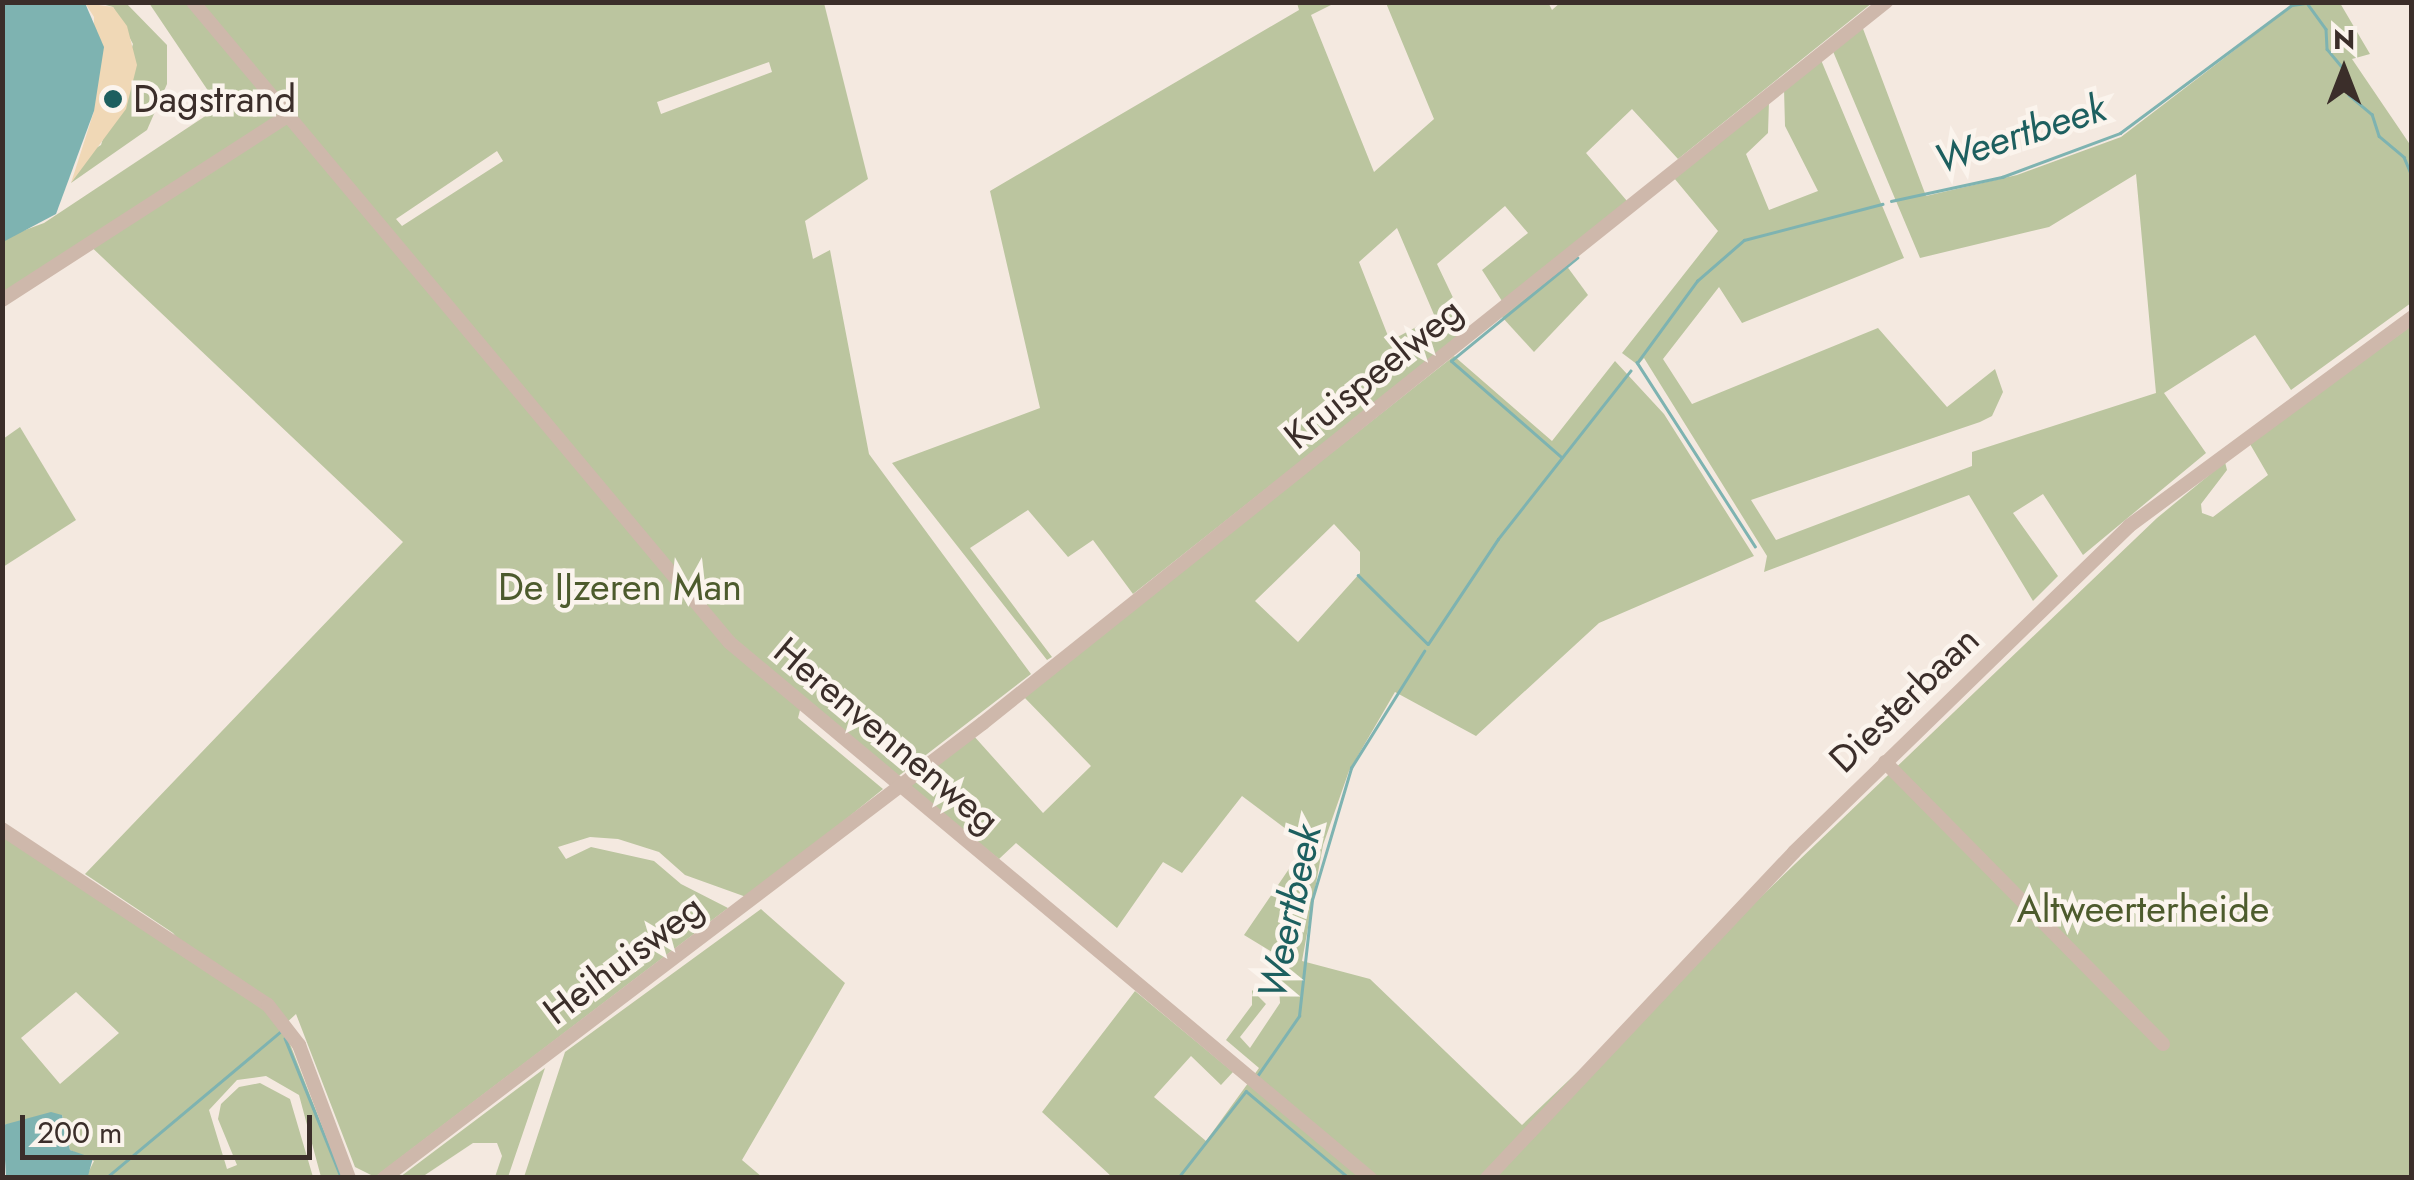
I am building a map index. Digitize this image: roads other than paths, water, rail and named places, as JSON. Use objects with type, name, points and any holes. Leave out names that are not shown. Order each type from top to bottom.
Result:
[{"type":"street","name":"Herenvennenweg","points":[[193,2],[729,642],[897,788],[1370,1178]]},
{"type":"street","name":"Kruispeelweg","points":[[897,788],[1302,474],[1886,2]]},
{"type":"street","points":[[2,300],[286,116]]},
{"type":"street","name":"Diesterbaan","points":[[1487,1178],[1885,762],[2157,503],[2412,317]]},
{"type":"street","points":[[1885,762],[2162,1044]]},
{"type":"street","name":"Heihuisweg","points":[[384,1178],[897,788]]},
{"type":"street","points":[[2,829],[268,1006],[299,1045],[349,1178]]},
{"type":"water","points":[[3,2],[85,3],[104,47],[94,111],[56,214],[3,242]]},
{"type":"water","points":[[51,1112],[62,1115],[70,1150],[93,1158],[88,1176],[6,1177],[3,1125]]},
{"type":"waterway","name":"Weertbeek","points":[[1891,201],[2002,177],[2120,133],[2292,5],[2307,3],[2326,29],[2327,49],[2344,69],[2349,95],[2372,114],[2379,136],[2404,157],[2412,176]]},
{"type":"waterway","name":"Weertbeek","points":[[1755,547],[1637,363],[1697,281],[1744,240],[1882,204]]},
{"type":"waterway","points":[[1562,458],[1451,361],[1577,258]]},
{"type":"waterway","name":"Weertbeek","points":[[1358,575],[1428,644],[1498,539],[1630,371]]},
{"type":"waterway","name":"Weertbeek","points":[[1258,1075],[1299,1016],[1312,900],[1351,768],[1424,651]]},
{"type":"waterway","points":[[106,1178],[281,1031]]},
{"type":"waterway","points":[[285,1038],[340,1174]]},
{"type":"waterway","points":[[1178,1178],[1246,1091],[1349,1178]]},
{"type":"place","name":"Dagstrand","points":[[113,99]]},
{"type":"park label","name":"De IJzeren Man","points":[[620,587]]},
{"type":"park label","name":"Altweerterheide","points":[[2143,909]]}]
